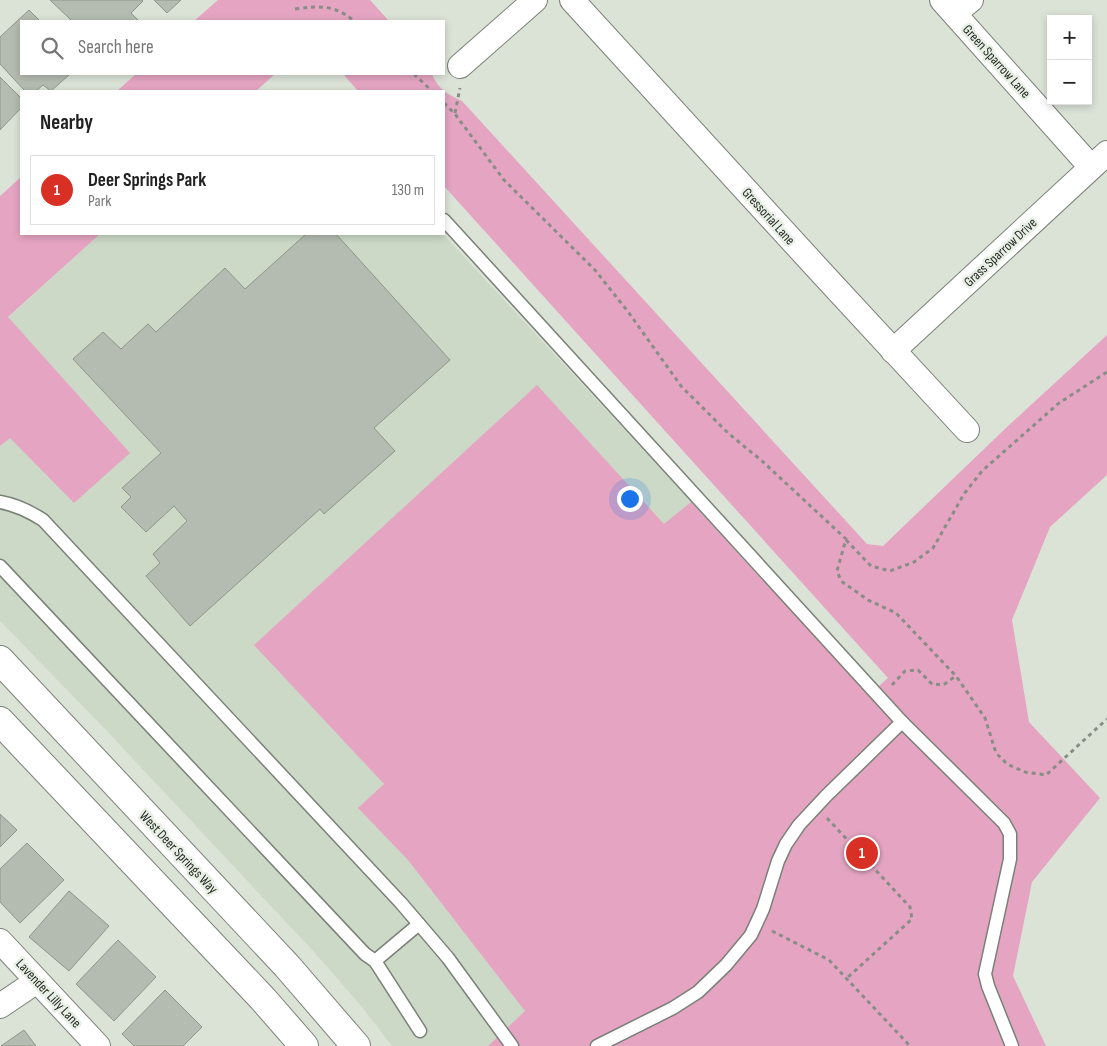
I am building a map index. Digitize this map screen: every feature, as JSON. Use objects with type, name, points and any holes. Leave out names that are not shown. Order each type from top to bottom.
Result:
[{"type":"main road","name":"West Deer Springs Way","points":[[0,660],[287,966],[356,1046]]},
{"type":"main road","points":[[0,721],[256,992],[304,1046]]},
{"type":"street","points":[[460,66],[535,0]]},
{"type":"street","name":"Gressorial Lane","points":[[572,0],[967,430]]},
{"type":"street","name":"Green Sparrow Lane","points":[[956,4],[1099,160]]},
{"type":"street","name":"Grass Sparrow Drive","points":[[893,351],[1099,160]]},
{"type":"street","name":"Lavender Lilly Lane","points":[[0,941],[98,1046]]},
{"type":"street","points":[[0,1006],[37,981]]},
{"type":"lane","points":[[445,221],[902,722],[1004,823],[1010,834],[1010,859],[985,974],[1012,1046]]},
{"type":"lane","points":[[0,502],[17,505],[43,520],[395,896],[448,958],[512,1046]]},
{"type":"lane","points":[[0,566],[365,954],[375,962],[420,1031]]},
{"type":"lane","points":[[597,1046],[673,1008],[698,992],[726,965],[750,935],[763,908],[778,861],[786,844],[799,825],[902,722]]},
{"type":"lane","points":[[375,962],[419,924]]},
{"type":"path","points":[[295,9],[322,6],[344,12],[353,20]]},
{"type":"path","points":[[415,75],[431,90]]},
{"type":"path","points":[[445,104],[455,114],[504,180],[595,270],[682,386],[728,433],[762,461],[846,539],[871,566],[890,571],[914,562],[933,548],[964,494],[982,470],[1059,403],[1107,372]]},
{"type":"path","points":[[846,539],[837,571],[842,581],[868,600],[896,613],[956,676],[985,718],[996,753],[1007,764],[1025,772],[1046,774],[1107,719]]},
{"type":"path","points":[[880,698],[905,671],[918,670],[932,684],[943,685],[956,676]]},
{"type":"path","points":[[816,807],[910,907],[912,919],[847,978]]},
{"type":"path","points":[[756,923],[829,960],[910,1046]]},
{"type":"shaded area","points":[[218,0],[370,0],[388,20],[195,20]]},
{"type":"shaded area","points":[[135,75],[274,75],[257,90],[118,90]]},
{"type":"shaded area","points":[[344,75],[432,75],[437,84],[444,90],[357,90]]},
{"type":"shaded area","points":[[445,91],[462,101],[867,544],[883,546],[1008,426],[1107,335],[1107,475],[1050,527],[1012,620],[1029,722],[1100,798],[1032,882],[1013,976],[1046,1046],[488,1046],[525,1011],[408,860],[358,808],[384,784],[254,645],[537,385],[664,524],[691,502],[869,695],[888,678],[445,187]]},
{"type":"shaded area","points":[[20,178],[20,235],[99,235],[8,317],[130,453],[74,503],[10,438],[0,446],[0,196]]},
{"type":"shaded area","points":[[99,235],[444,235],[870,695],[488,1046],[392,1046],[362,1007],[315,953],[106,730],[0,621],[0,325]]},
{"type":"building","points":[[50,0],[143,1],[131,13],[138,20],[71,20]]},
{"type":"building","points":[[154,0],[181,0],[167,13]]},
{"type":"building","points":[[29,10],[39,20],[20,20],[20,75],[69,75],[52,90],[43,85],[37,90],[24,90],[0,64],[0,37]]},
{"type":"building","points":[[0,77],[20,97],[20,109],[0,130]]},
{"type":"building","points":[[305,235],[337,235],[450,360],[374,428],[395,451],[324,514],[320,509],[190,626],[146,576],[160,563],[153,554],[187,521],[174,506],[146,532],[121,507],[131,497],[122,488],[161,453],[73,359],[103,332],[121,349],[148,324],[156,332],[225,268],[245,289]]},
{"type":"building","points":[[0,814],[17,830],[0,847]]},
{"type":"building","points":[[27,843],[64,880],[20,923],[0,902],[0,869]]},
{"type":"building","points":[[69,891],[109,926],[69,971],[29,937]]},
{"type":"building","points":[[118,940],[156,977],[114,1021],[76,984]]},
{"type":"building","points":[[165,990],[202,1027],[183,1046],[134,1046],[122,1034]]},
{"type":"building","points":[[24,1030],[36,1046],[1,1046]]},
{"type":"place","name":"Deer Springs Park","points":[[862,853]]}]
